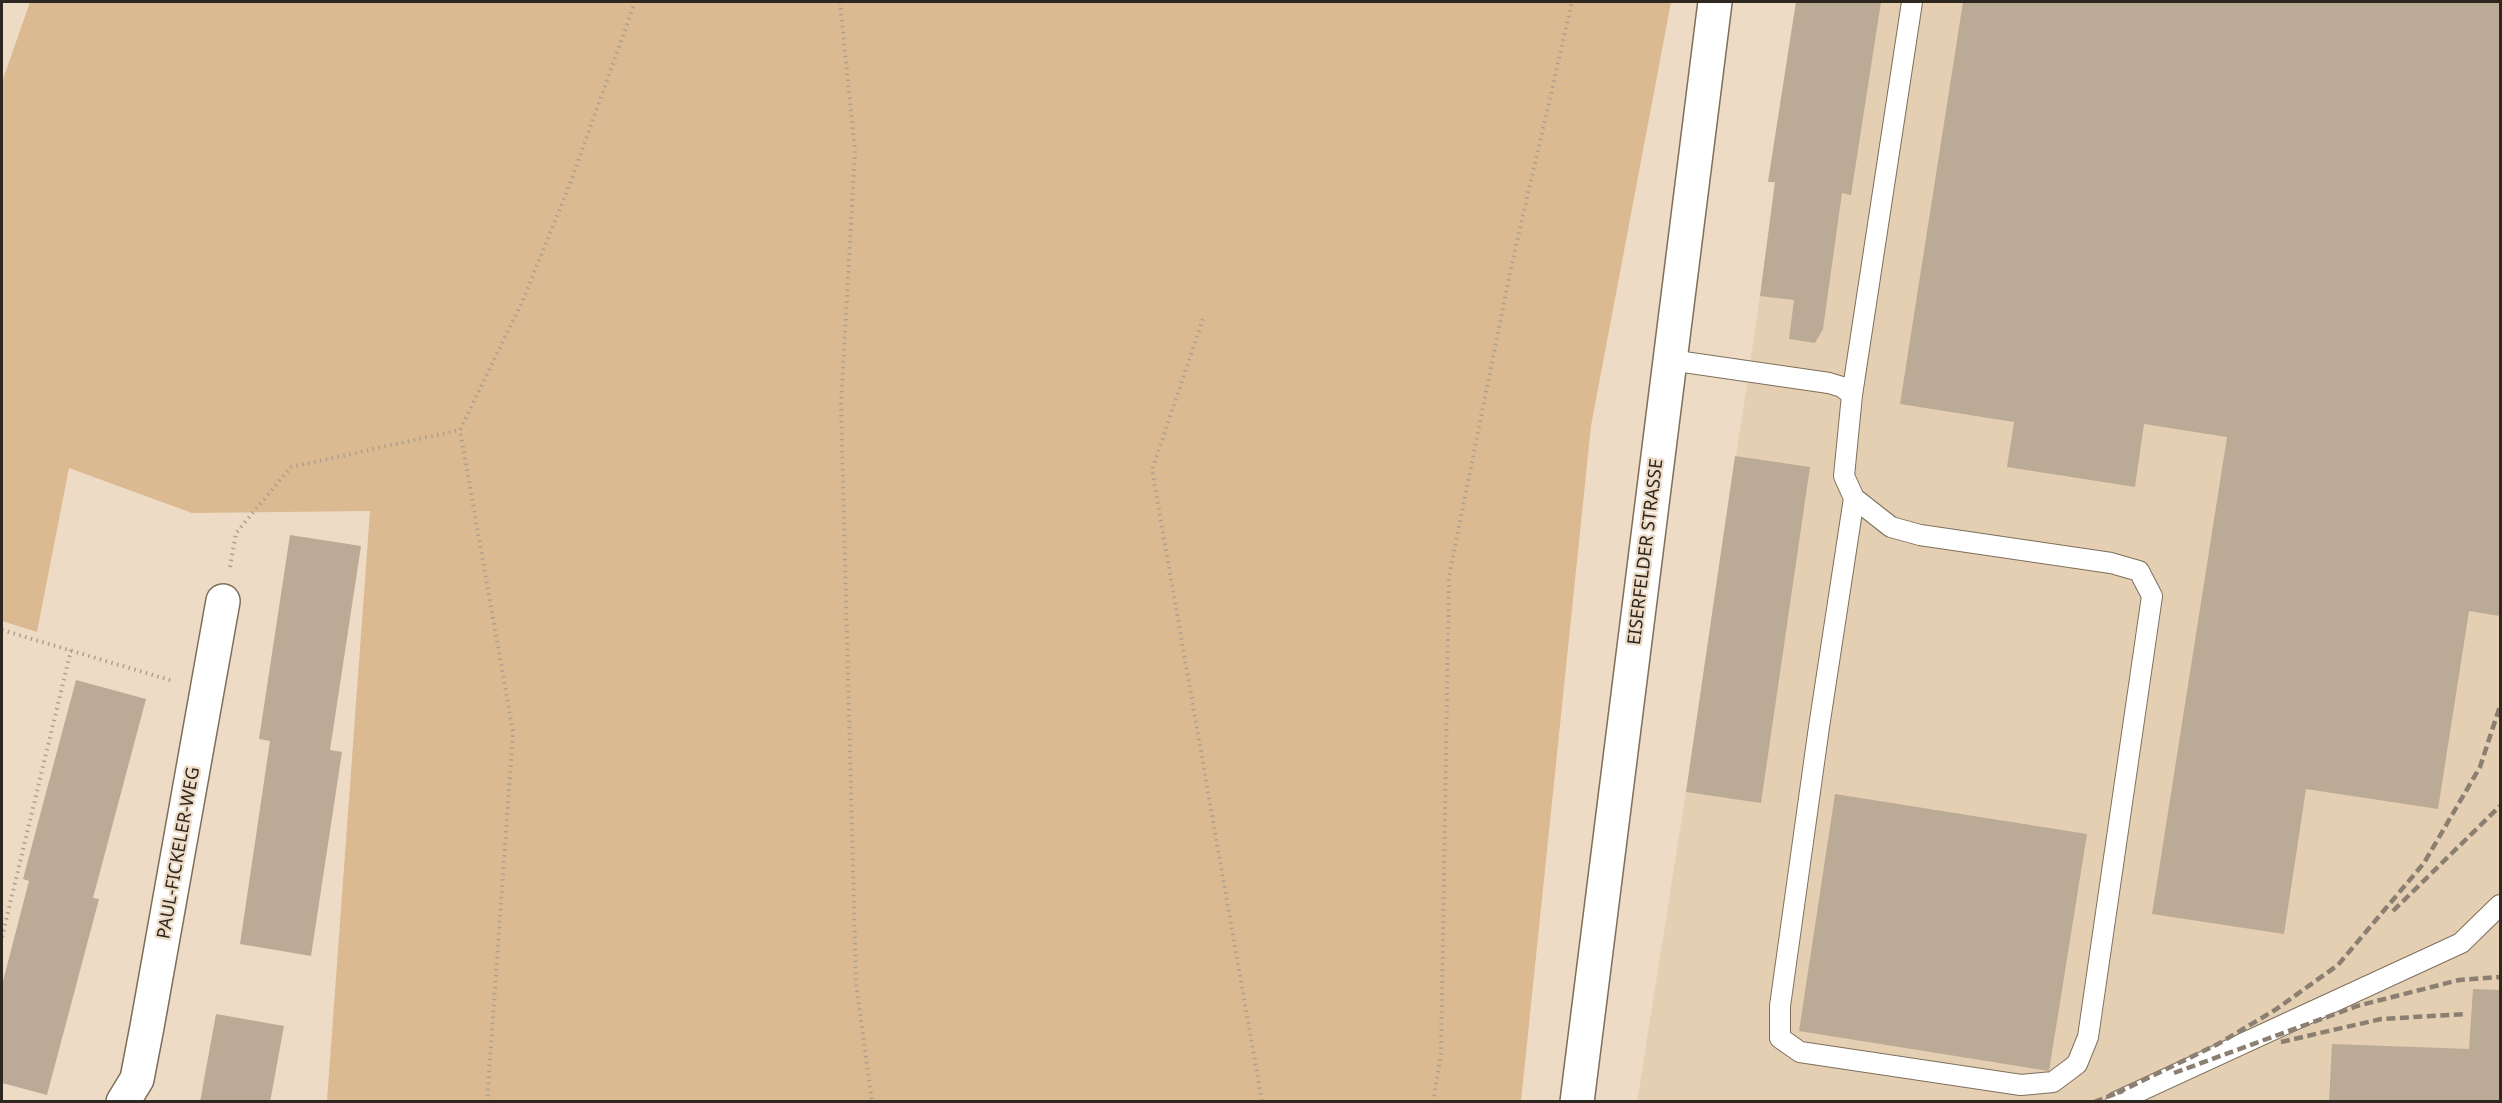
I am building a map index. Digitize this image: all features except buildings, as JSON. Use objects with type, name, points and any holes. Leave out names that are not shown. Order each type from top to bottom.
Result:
[{"type":"main road","name":"EISERFELDER STRASSE","points":[[1577,1101],[1715,2]]},
{"type":"main road","name":"PAUL-FICKELER-WEG","points":[[123,1101],[137,1079],[223,601]]},
{"type":"lane","points":[[1854,498],[1780,1006],[1780,1038],[1800,1052],[2021,1085],[2053,1082],[2078,1064],[2088,1037],[2152,596],[2139,572],[2111,563],[1920,535],[1891,527],[1854,498],[1844,476],[1852,395],[1912,2]]},
{"type":"lane","points":[[1670,360],[1829,383],[1842,387],[1852,395]]},
{"type":"lane","points":[[2116,1101],[2461,943],[2500,904]]},
{"type":"path","points":[[487,1101],[513,732],[460,430],[523,300],[574,170],[635,2]]},
{"type":"path","points":[[840,2],[855,151],[841,405],[856,983],[872,1101]]},
{"type":"path","points":[[1433,1101],[1441,1054],[1449,576],[1511,268],[1572,2]]},
{"type":"path","points":[[1203,319],[1152,470],[1262,1101]]},
{"type":"path","points":[[223,601],[236,532],[291,467],[460,430]]},
{"type":"path","points":[[2,630],[208,692]]},
{"type":"path","points":[[2,937],[71,650]]},
{"type":"shaded area","points":[[30,2],[1671,2],[1591,426],[1521,1101],[327,1101],[370,511],[192,513],[69,468],[37,632],[2,621],[2,82]]},
{"type":"shaded area","points":[[1796,2],[2500,2],[2500,1101],[1637,1102],[1760,296],[1775,183],[1768,182]]},
{"type":"railway","points":[[2117,1093],[2218,1044],[2275,1010],[2338,965],[2424,863],[2480,767],[2500,706]]},
{"type":"railway","points":[[2393,911],[2500,806]]},
{"type":"railway","points":[[2174,1073],[2357,1006],[2459,980],[2500,977]]},
{"type":"railway","points":[[2281,1042],[2381,1019],[2467,1014]]},
{"type":"railway","points":[[2094,1102],[2123,1091]]}]
